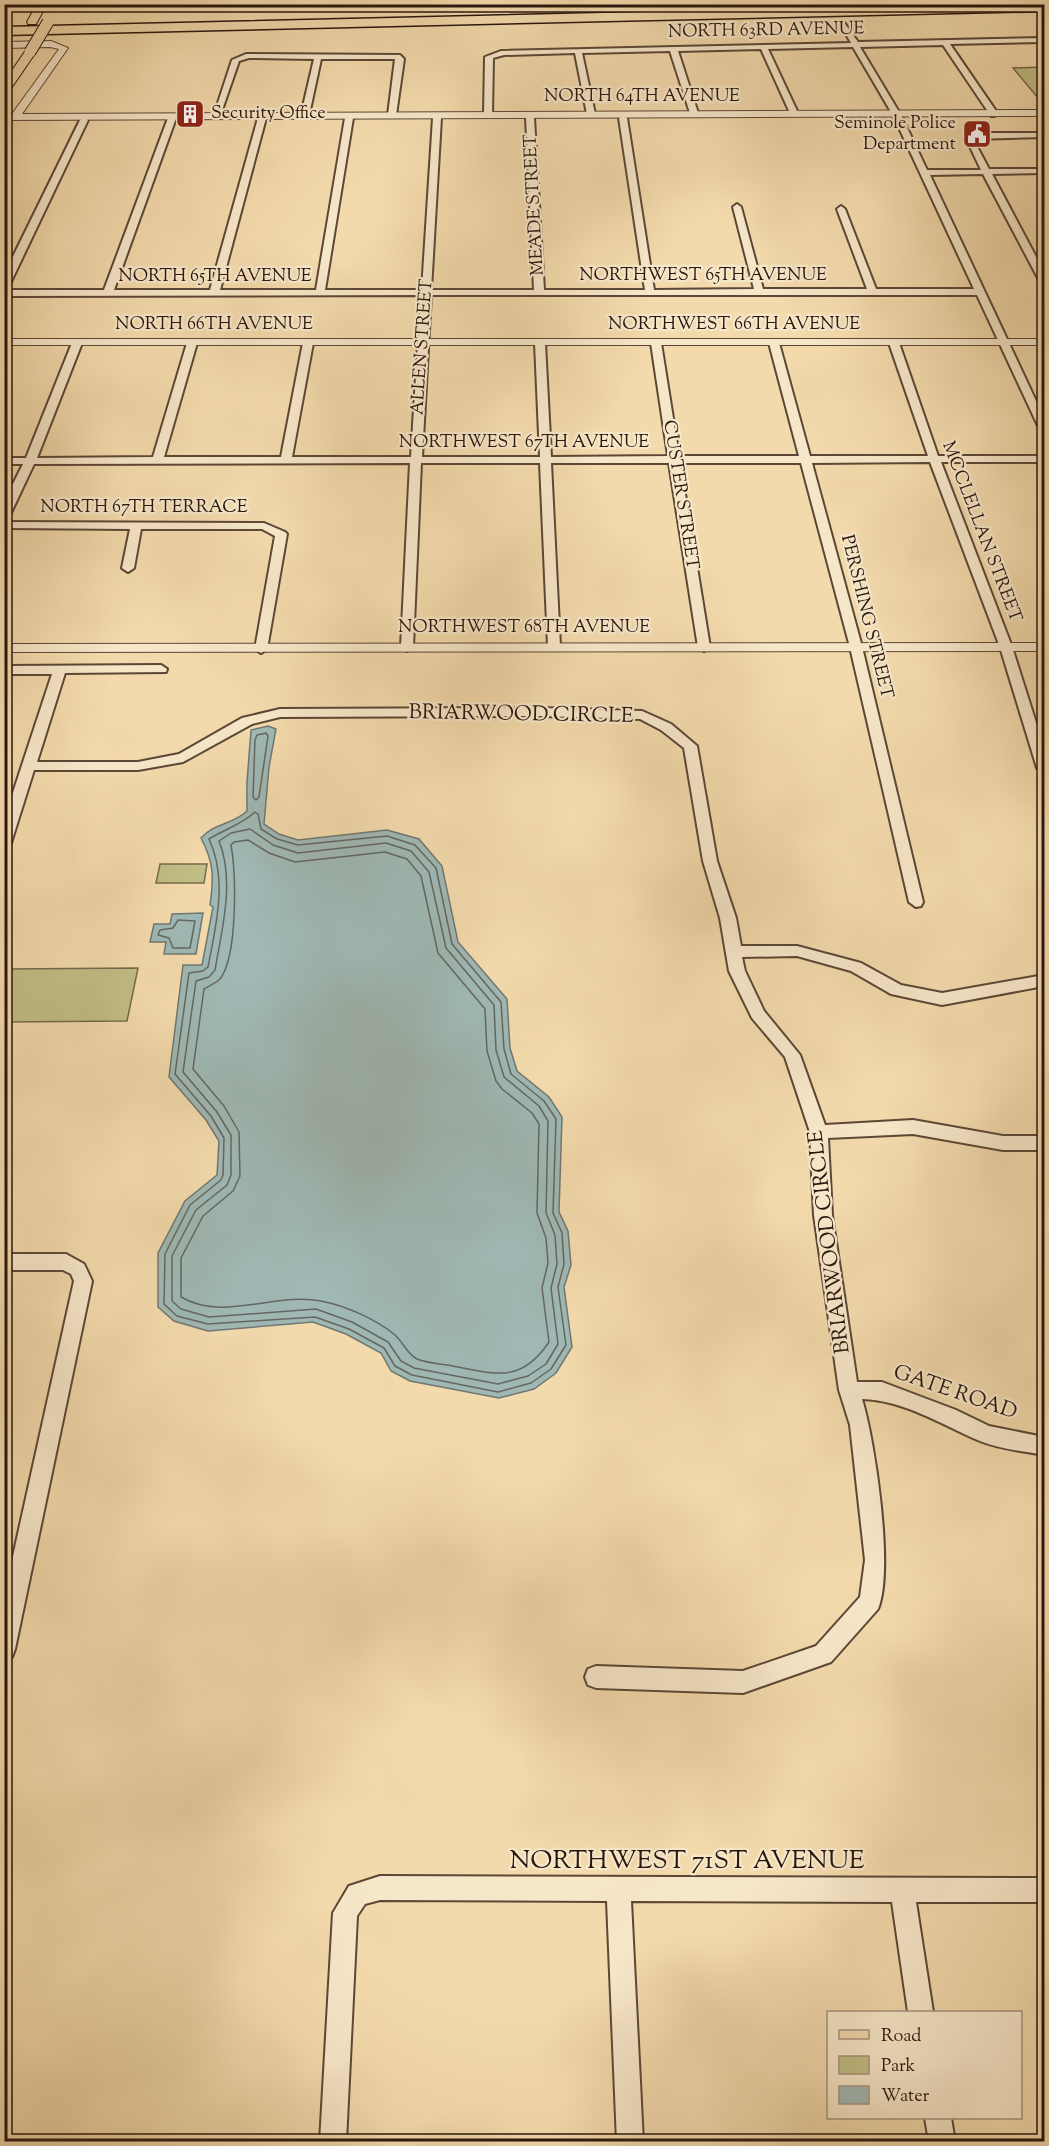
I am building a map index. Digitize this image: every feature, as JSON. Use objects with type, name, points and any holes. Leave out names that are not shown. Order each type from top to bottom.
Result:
[{"type":"highway","points":[[4,31],[1044,7]]},
{"type":"highway","points":[[4,37],[1044,13]]},
{"type":"main road","points":[[9,52],[32,22],[42,4]]},
{"type":"main road","points":[[4,91],[51,18]]},
{"type":"street","points":[[843,23],[897,115],[1044,428]]},
{"type":"street","name":"NORTH 63RD AVENUE","points":[[488,114],[489,57],[504,54],[1044,39]]},
{"type":"street","points":[[945,42],[994,114]]},
{"type":"street","points":[[9,52],[51,44],[64,48],[15,117]]},
{"type":"street","points":[[764,47],[794,113]]},
{"type":"street","points":[[673,48],[694,113]]},
{"type":"street","points":[[578,51],[591,114]]},
{"type":"street","points":[[305,115],[318,56]]},
{"type":"street","points":[[217,114],[236,60],[241,57],[318,56],[397,57],[400,59],[392,115]]},
{"type":"street","name":"NORTH 64TH AVENUE","points":[[4,117],[217,114],[1044,114]]},
{"type":"street","points":[[108,293],[172,118]]},
{"type":"street","points":[[214,293],[262,118]]},
{"type":"street","points":[[320,293],[349,118]]},
{"type":"street","name":"ALLEN STREET","points":[[407,647],[437,118]]},
{"type":"street","name":"MEADE STREET","points":[[530,118],[539,292]]},
{"type":"street","points":[[623,118],[650,292]]},
{"type":"street","points":[[4,286],[84,120]]},
{"type":"street","points":[[1044,135],[981,135],[968,138],[1044,280]]},
{"type":"street","points":[[924,173],[1044,171]]},
{"type":"street","points":[[737,207],[759,292]]},
{"type":"street","points":[[841,209],[873,293]]},
{"type":"street","name":"NORTHWEST 65TH AVENUE","points":[[427,293],[979,292]]},
{"type":"street","name":"NORTH 65TH AVENUE","points":[[4,293],[427,293]]},
{"type":"street","name":"NORTH 66TH AVENUE","points":[[4,342],[424,343]]},
{"type":"street","name":"NORTHWEST 66TH AVENUE","points":[[424,343],[1044,342]]},
{"type":"street","points":[[4,515],[31,460],[77,343]]},
{"type":"street","points":[[158,460],[192,343]]},
{"type":"street","points":[[540,343],[554,646]]},
{"type":"street","name":"CUSTER STREET","points":[[656,343],[704,647]]},
{"type":"street","name":"PERSHING STREET","points":[[774,343],[856,647],[916,902]]},
{"type":"street","name":"MCCLELLAN STREET","points":[[894,343],[934,459],[1006,647],[1044,768]]},
{"type":"street","points":[[286,460],[308,344]]},
{"type":"street","name":"NORTHWEST 67TH AVENUE","points":[[4,461],[1044,459]]},
{"type":"street","name":"NORTH 67TH TERRACE","points":[[4,525],[264,526],[282,534],[261,649]]},
{"type":"street","points":[[128,568],[136,526]]},
{"type":"street","name":"NORTHWEST 68TH AVENUE","points":[[4,648],[1044,647]]},
{"type":"street","points":[[4,669],[161,669]]},
{"type":"street","points":[[4,843],[60,670]]},
{"type":"street","name":"BRIARWOOD CIRCLE","points":[[28,766],[138,766],[183,758],[247,721],[280,713],[540,712],[642,715],[666,727],[690,746],[710,861],[728,918],[737,971],[758,1014],[792,1055],[819,1132],[824,1215],[849,1390],[860,1425],[875,1560],[870,1602],[823,1654],[743,1682],[596,1677]]},
{"type":"street","points":[[734,952],[797,951],[856,967],[897,990],[942,999],[1044,980]]},
{"type":"street","points":[[819,1132],[913,1127],[1003,1143],[1044,1143]]},
{"type":"street","points":[[4,1262],[66,1262],[78,1269],[83,1281],[4,1649]]},
{"type":"street","name":"GATE ROAD","points":[[849,1390],[882,1391],[949,1416],[986,1434],[1044,1446]]},
{"type":"street","name":"NORTHWEST 71ST AVENUE","points":[[333,2142],[345,1913],[357,1894],[380,1888],[1040,1890]]},
{"type":"street","points":[[619,1890],[630,2142]]},
{"type":"street","points":[[902,1890],[921,2011]]},
{"type":"street","points":[[938,2119],[942,2142]]},
{"type":"green space","points":[[1044,67],[1044,105],[1013,68]]},
{"type":"green space","points":[[160,864],[207,864],[204,883],[156,883]]},
{"type":"green space","points":[[138,968],[127,1021],[5,1022],[5,969]]},
{"type":"water","points":[[245,4],[422,5],[246,11],[243,5]]},
{"type":"water","points":[[268,726],[276,729],[269,767],[264,824],[279,834],[298,840],[387,830],[419,839],[442,866],[458,942],[507,999],[510,1048],[517,1071],[549,1097],[562,1117],[559,1212],[568,1231],[571,1265],[564,1287],[572,1347],[556,1373],[534,1389],[499,1398],[410,1381],[391,1371],[381,1353],[346,1334],[313,1322],[208,1331],[174,1321],[158,1307],[158,1253],[185,1201],[217,1175],[219,1141],[206,1120],[169,1077],[183,965],[202,965],[213,907],[210,905],[211,863],[201,838],[212,829],[236,819],[247,811],[251,730]]},
{"type":"water","points":[[203,913],[196,954],[164,954],[166,942],[150,942],[154,924],[170,924],[172,914]]},
{"type":"place","name":"Security Office","points":[[190,114]]},
{"type":"place","name":"Seminole Police Department","points":[[977,134]]}]
